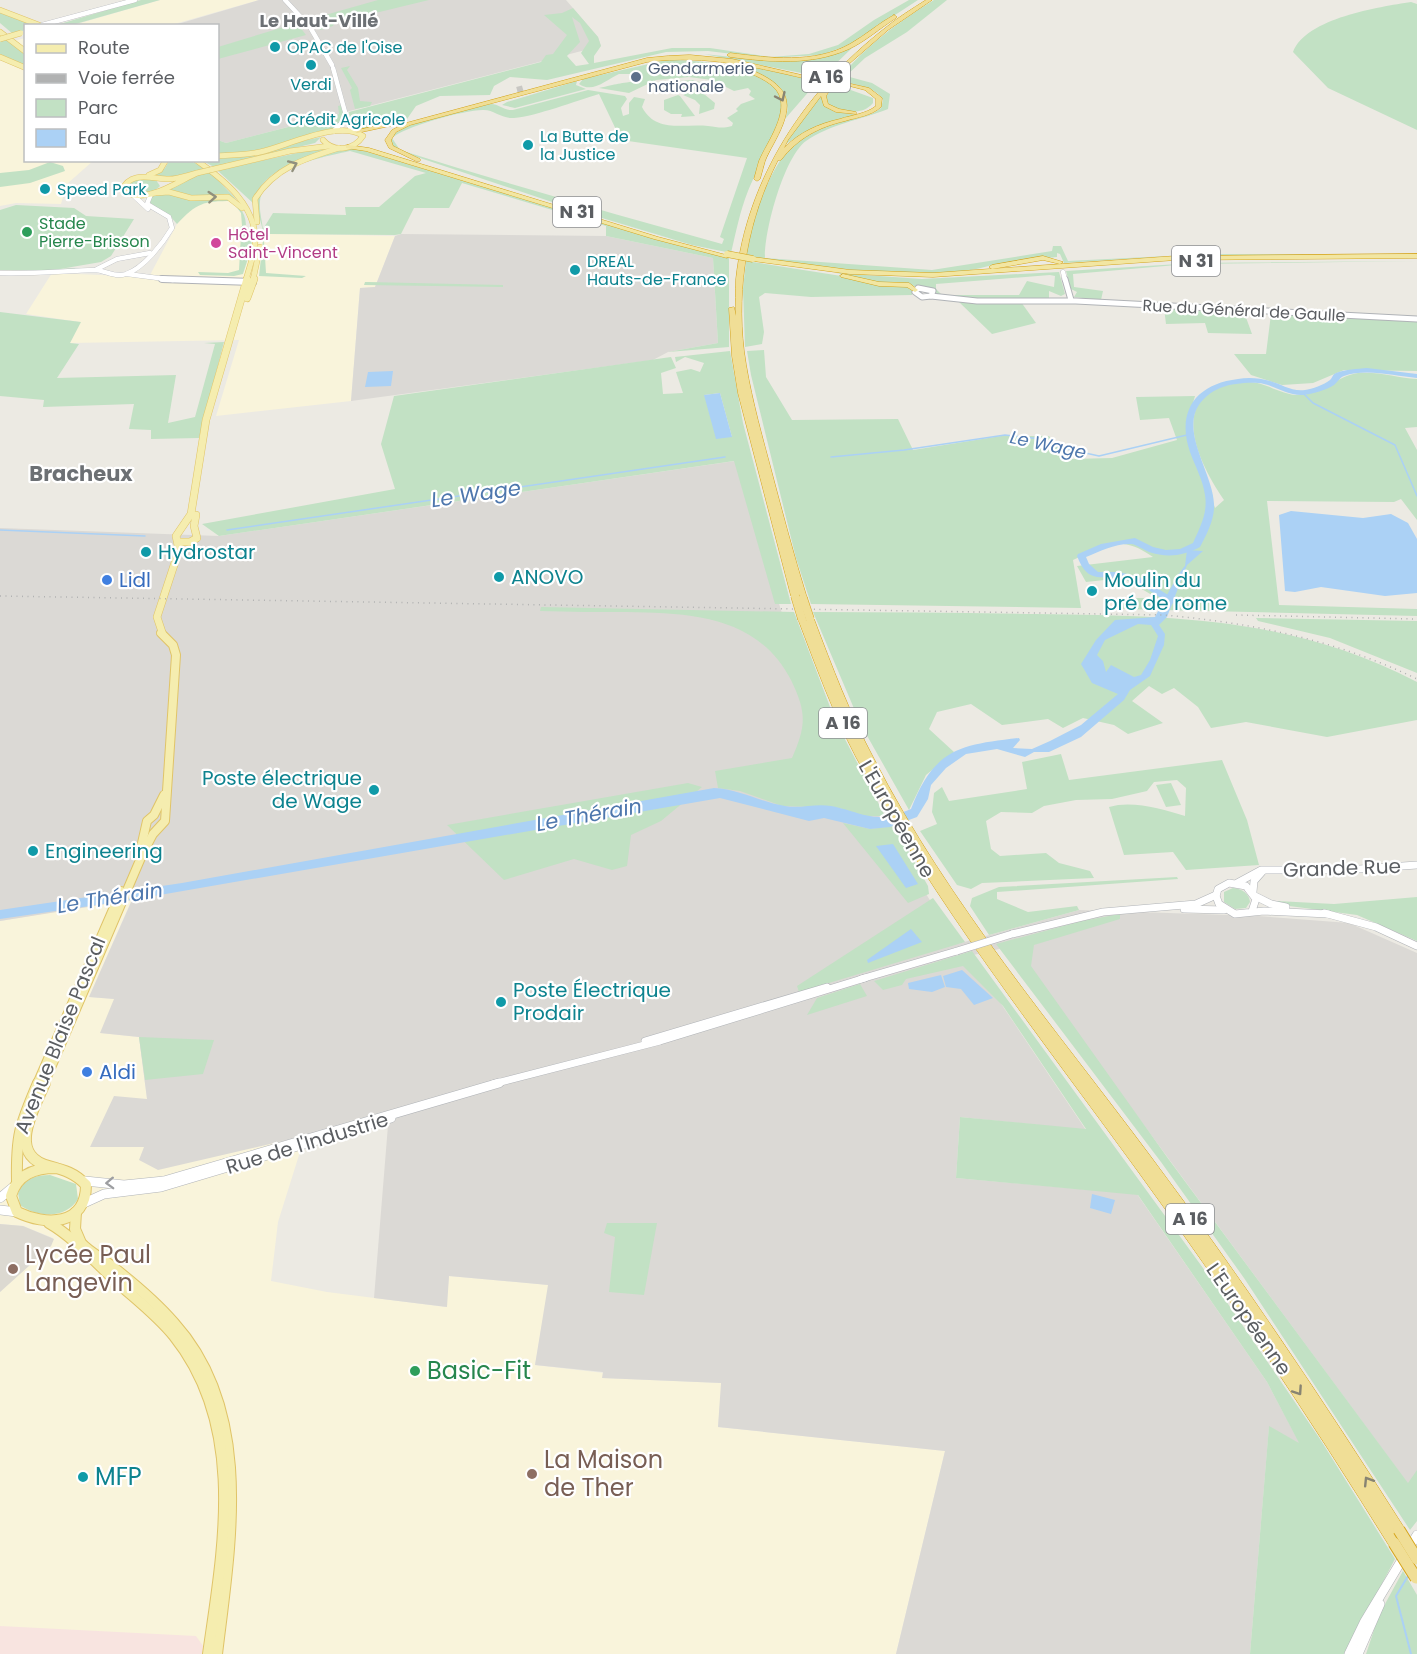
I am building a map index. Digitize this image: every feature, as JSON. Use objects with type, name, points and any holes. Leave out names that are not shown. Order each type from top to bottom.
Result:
[{"type":"highway","name":"L'Européenne","points":[[799,597],[758,435],[741,356],[738,308],[739,274],[753,208],[769,166],[795,122],[821,88],[858,52],[929,0]]},
{"type":"highway","name":"L'Européenne","points":[[920,2],[865,41],[822,81],[784,129],[757,179],[741,227],[734,266],[733,343],[747,421],[799,597],[806,619],[891,806],[972,938],[1248,1317],[1416,1579]]},
{"type":"highway","points":[[354,130],[410,120],[661,54],[687,52],[778,60],[825,55],[850,46],[920,2]]},
{"type":"highway","points":[[840,83],[870,93],[876,99],[876,105],[865,112],[848,113],[831,109],[823,100],[827,89],[858,52]]},
{"type":"highway","points":[[627,63],[663,56],[698,54],[840,83],[875,93],[880,100],[879,106],[866,114],[815,128],[796,138],[780,158],[753,208]]},
{"type":"highway","points":[[418,160],[394,150],[389,145],[388,138],[399,127],[658,58],[696,56],[817,78]]},
{"type":"highway","points":[[611,70],[660,60],[699,59],[735,65],[767,79],[782,93],[786,110],[760,166],[757,179]]},
{"type":"highway","points":[[363,138],[436,116]]},
{"type":"highway","name":"N 31","points":[[363,138],[379,148],[635,230],[727,255]]},
{"type":"highway","name":"N 31","points":[[345,147],[367,149],[656,238],[727,255],[792,267],[872,275],[949,277],[1175,261],[1417,258]]},
{"type":"highway","points":[[909,275],[967,272],[1041,258],[1060,262]]},
{"type":"highway","name":"N 31","points":[[753,260],[830,270],[909,275],[967,274],[1171,258],[1417,258]]},
{"type":"highway","points":[[792,267],[879,284],[909,285],[915,290]]},
{"type":"highway","name":"L'Européenne","points":[[908,833],[993,953],[1247,1298],[1417,1559]]},
{"type":"main road","points":[[45,24],[136,0]]},
{"type":"main road","points":[[58,24],[136,0]]},
{"type":"main road","points":[[0,10],[38,24]]},
{"type":"main road","points":[[0,26],[24,45]]},
{"type":"main road","points":[[0,32],[24,50]]},
{"type":"main road","points":[[0,39],[24,32]]},
{"type":"main road","points":[[0,57],[24,67]]},
{"type":"main road","points":[[159,627],[183,554],[190,542],[198,535],[194,523],[212,400],[260,248],[254,202],[259,191],[269,179],[295,164],[345,147],[363,138],[354,130],[331,132],[258,153],[219,156]]},
{"type":"main road","points":[[144,176],[172,179],[280,153],[323,140],[331,132]]},
{"type":"main road","points":[[323,140],[331,147]]},
{"type":"main road","points":[[280,153],[345,147]]},
{"type":"main road","points":[[165,162],[158,172],[131,179],[122,187],[125,194],[134,196],[169,192],[191,198],[222,196],[233,199],[246,215],[255,245]]},
{"type":"main road","points":[[199,162],[224,180],[242,201],[253,223],[255,245],[249,269],[250,280]]},
{"type":"main road","points":[[203,162],[240,193],[258,225]]},
{"type":"main road","points":[[126,274],[161,247],[172,228],[169,217],[147,204],[153,194],[197,173]]},
{"type":"main road","points":[[157,178],[163,183],[161,189]]},
{"type":"main road","points":[[84,271],[119,258],[133,258],[153,251],[170,226],[165,217],[145,207],[134,196]]},
{"type":"main road","points":[[133,258],[138,261],[142,274],[151,277],[250,280]]},
{"type":"main road","points":[[107,264],[107,272]]},
{"type":"main road","points":[[231,278],[242,275],[249,269]]},
{"type":"main road","points":[[0,273],[52,274],[84,271],[154,279],[250,280]]},
{"type":"main road","points":[[180,542],[176,537],[191,514],[200,473]]},
{"type":"main road","points":[[181,531],[195,530]]},
{"type":"main road","points":[[180,542],[190,542]]},
{"type":"main road","points":[[159,627],[158,610],[180,542]]},
{"type":"main road","name":"Avenue Blaise Pascal","points":[[17,1212],[11,1202],[15,1185],[16,1143],[19,1127],[124,890],[148,827],[147,820],[159,816],[168,798],[175,650],[159,627]]},
{"type":"main road","name":"Avenue Blaise Pascal","points":[[124,890],[148,843],[165,822],[159,816]]},
{"type":"main road","points":[[148,827],[158,828]]},
{"type":"main road","name":"Avenue Blaise Pascal","points":[[83,1180],[72,1173],[37,1163],[28,1156],[24,1142],[26,1125],[117,906]]},
{"type":"main road","points":[[15,1185],[30,1171],[56,1168]]},
{"type":"main road","points":[[83,1180],[87,1191],[79,1208],[75,1231],[83,1244],[142,1292],[182,1332],[201,1362],[219,1405],[230,1450],[232,1511],[217,1654]]},
{"type":"main road","points":[[43,1221],[59,1221],[79,1208]]},
{"type":"main road","points":[[17,1212],[59,1228],[75,1246],[166,1327],[190,1358],[211,1402],[224,1457],[226,1494],[208,1654]]},
{"type":"street","points":[[285,0],[314,33],[333,67],[347,117],[347,125],[354,130]]},
{"type":"street","points":[[331,132],[347,117]]},
{"type":"street","points":[[1063,272],[1071,300]]},
{"type":"street","points":[[929,288],[933,291],[931,296],[920,297],[915,290],[929,288]]},
{"type":"street","name":"Rue du Général de Gaulle","points":[[931,296],[977,301],[1071,300],[1417,319]]},
{"type":"street","name":"Grande Rue","points":[[1216,895],[1222,885],[1236,883],[1258,871],[1337,870],[1417,865]]},
{"type":"street","name":"Grande Rue","points":[[1252,911],[1256,904],[1254,894],[1256,877],[1267,870]]},
{"type":"street","name":"Grande Rue","points":[[1236,883],[1275,906],[1328,914]]},
{"type":"street","points":[[1118,911],[1143,907],[1198,904],[1216,895],[1218,902],[1226,910]]},
{"type":"street","points":[[1118,911],[1226,910]]},
{"type":"street","name":"Grande Rue","points":[[1226,910],[1240,914],[1252,911],[1328,914]]},
{"type":"street","name":"Rue de l'Industrie","points":[[79,1208],[108,1193],[148,1190],[180,1181],[629,1047],[771,1009],[1012,934],[1070,919],[1118,911]]},
{"type":"street","points":[[1328,914],[1376,927],[1417,946]]},
{"type":"street","name":"Rue de l'Industrie","points":[[83,1180],[98,1184],[159,1182],[449,1096],[531,1076]]},
{"type":"street","points":[[0,1198],[15,1185]]},
{"type":"street","points":[[0,1210],[17,1212]]},
{"type":"street","points":[[1348,1654],[1365,1620],[1417,1535]]},
{"type":"street","points":[[1358,1654],[1394,1575]]},
{"type":"shaded area","points":[[160,0],[259,0],[175,24],[77,24]]},
{"type":"shaded area","points":[[259,0],[566,0],[598,37],[601,46],[226,143],[219,140],[219,24],[178,24]]},
{"type":"shaded area","points":[[24,38],[24,162],[92,162],[67,184],[61,204],[16,203],[0,206],[0,45]]},
{"type":"shaded area","points":[[208,201],[232,201],[241,213],[249,233],[395,236],[375,287],[360,288],[351,401],[216,416],[239,340],[70,343],[80,322],[26,314],[52,273],[149,277],[177,224],[193,206]]},
{"type":"shaded area","points":[[401,234],[606,236],[713,258],[718,343],[668,352],[653,360],[351,401],[360,288],[375,287],[395,236]]},
{"type":"shaded area","points":[[735,461],[784,620],[825,718],[860,769],[923,889],[957,944],[1079,910],[1258,916],[1349,923],[1417,953],[1417,1496],[1012,946],[969,956],[1086,1130],[960,1117],[956,1178],[1137,1194],[1267,1382],[1300,1444],[1269,1427],[1250,1654],[896,1654],[945,1451],[718,1427],[721,1383],[602,1378],[603,1372],[535,1365],[548,1285],[449,1276],[447,1307],[374,1298],[389,1113],[305,1136],[158,1170],[139,1160],[144,1147],[90,1147],[114,1096],[147,1099],[139,1037],[100,1033],[114,999],[89,997],[132,900],[0,921],[0,528],[219,536]]},
{"type":"shaded area","points":[[132,899],[89,997],[115,999],[101,1033],[139,1037],[147,1099],[305,1136],[278,1222],[271,1281],[327,1292],[446,1307],[449,1276],[549,1285],[535,1365],[604,1373],[603,1378],[722,1383],[718,1427],[945,1451],[896,1654],[0,1654],[0,1292],[51,1246],[53,1238],[23,1226],[0,1224],[0,921]]},
{"type":"shaded area","name":"Lycée Paul Langevin","points":[[0,1224],[23,1226],[54,1239],[51,1246],[0,1292]]},
{"type":"shaded area","points":[[0,1626],[196,1636],[203,1646],[202,1654],[0,1654]]},
{"type":"green space","points":[[141,0],[160,0],[76,24],[60,24]]},
{"type":"green space","points":[[378,0],[429,0],[334,23],[333,26],[320,30],[311,19]]},
{"type":"green space","points":[[909,0],[918,0],[849,45],[821,55],[766,58],[708,51],[666,52],[547,80],[510,77],[494,86],[490,95],[440,96],[416,106],[407,119],[364,129],[351,127],[349,112],[541,62],[546,55],[553,54],[567,35],[544,15],[562,13],[573,8],[598,37],[601,46],[594,56],[594,63],[672,48],[710,48],[771,57],[809,54],[838,45],[874,20]],"holes":[[[572,17],[580,23],[589,41],[581,53],[589,64],[576,66],[567,56],[580,42]]]},
{"type":"green space","points":[[934,0],[947,0],[907,32],[865,58],[846,76],[872,83],[890,94],[888,109],[825,130],[806,141],[798,150],[790,162],[777,195],[768,231],[765,258],[932,270],[1052,251],[1053,246],[1061,246],[1068,261],[1207,254],[1417,255],[1172,256],[1064,263],[1060,254],[1057,253],[1057,257],[1009,262],[955,272],[923,274],[847,270],[746,256],[764,191],[791,147],[803,136],[839,122],[876,112],[881,108],[883,100],[875,92],[863,86],[838,81],[840,78],[860,55],[884,35]]},
{"type":"green space","points":[[1411,2],[1417,4],[1417,130],[1328,88],[1293,52],[1300,40],[1328,23],[1363,11]]},
{"type":"green space","points":[[0,11],[32,24],[24,24],[24,30],[13,34],[0,23]]},
{"type":"green space","points":[[297,23],[306,35],[219,59],[219,47]]},
{"type":"green space","points":[[6,39],[24,54],[24,67],[0,56],[0,41]]},
{"type":"green space","points":[[852,48],[822,77],[704,54],[760,60],[812,59]]},
{"type":"green space","points":[[666,60],[697,61],[735,67],[753,73],[768,81],[778,91],[783,105],[782,113],[745,199],[731,253],[692,245],[582,212],[399,151],[390,139],[407,127],[453,111],[491,104],[513,110],[588,90],[625,96],[627,99],[621,108],[623,116],[629,114],[629,103],[634,97],[645,99],[642,107],[655,121],[663,124],[722,128],[732,126],[733,123],[727,118],[738,111],[736,109],[741,104],[755,99],[749,95],[751,91],[748,88],[734,91],[712,80],[689,77],[656,80],[629,93],[599,88],[639,81],[638,77],[632,74],[619,74],[595,87],[584,87],[579,84],[583,79]],"holes":[[[599,94],[621,140],[747,158],[720,237],[724,239],[722,244],[400,150],[392,138],[421,124],[464,112],[488,110],[506,117],[523,117]]]},
{"type":"green space","points":[[721,60],[818,81],[785,119],[786,102],[776,87],[752,71]]},
{"type":"green space","points":[[350,66],[347,70],[358,88],[360,101],[372,102],[370,106],[355,109],[350,90],[352,88],[341,68]]},
{"type":"green space","points":[[692,80],[711,85],[702,91],[682,91],[675,84]]},
{"type":"green space","points":[[577,81],[576,85],[586,89],[515,108],[502,105],[507,102]]},
{"type":"green space","points":[[834,84],[873,98],[873,103],[863,110],[852,112],[829,105],[826,97]]},
{"type":"green space","points":[[689,92],[704,94],[715,103],[714,109],[699,114],[700,105],[683,95]]},
{"type":"green space","points":[[678,95],[695,116],[681,117],[682,114],[671,114],[664,110],[664,100]]},
{"type":"green space","points":[[820,95],[823,95],[824,105],[835,112],[859,115],[816,126],[784,145]]},
{"type":"green space","points":[[343,105],[345,116],[334,129],[255,152],[219,154],[219,140],[226,143],[339,114],[338,106]]},
{"type":"green space","points":[[321,137],[315,143],[214,167],[205,162],[219,162],[219,157],[230,157]]},
{"type":"green space","points":[[321,148],[334,149],[298,161],[275,173],[265,181],[253,203],[217,170]]},
{"type":"green space","points":[[355,148],[606,224],[729,258],[729,347],[668,352],[718,343],[713,258],[606,236],[606,226],[462,183],[449,208],[414,208],[401,234],[268,234],[264,241],[266,273],[306,276],[302,278],[259,276],[263,240],[267,235],[263,234],[258,210],[257,202],[260,191],[269,181],[297,164],[313,157]],"holes":[[[350,151],[426,173],[415,176],[379,207],[345,207],[346,215],[273,213],[263,229],[260,201],[264,189],[284,172],[311,160]]]},
{"type":"green space","points":[[50,162],[63,166],[65,171],[30,183],[0,187],[0,173],[29,170]]},
{"type":"green space","points":[[168,162],[193,162],[206,169],[171,178],[156,175]]},
{"type":"green space","points":[[210,172],[236,199],[230,197],[199,198],[163,191],[176,182]]},
{"type":"green space","points":[[140,178],[156,180],[160,186],[152,192],[143,194],[125,189],[127,184]]},
{"type":"green space","points":[[160,194],[212,196],[229,201],[207,203],[196,207],[177,224],[170,216],[150,203],[151,197]]},
{"type":"green space","points":[[234,203],[243,213],[246,225],[236,230],[242,226],[241,213]]},
{"type":"green space","points":[[16,205],[74,208],[86,216],[134,219],[111,256],[101,262],[60,269],[75,268],[76,271],[0,270],[0,210]]},
{"type":"green space","points":[[250,228],[252,246],[243,274],[200,275],[198,272],[228,273],[239,270],[241,234],[233,233]]},
{"type":"green space","points":[[746,261],[905,286],[912,290],[912,295],[811,297],[765,293],[759,297],[764,332],[762,344],[745,347],[743,289]]},
{"type":"green space","points":[[1417,261],[1188,264],[1073,274],[1074,287],[1103,291],[1101,300],[1074,297],[1077,292],[1071,289],[1066,271],[1195,263]]},
{"type":"green space","points":[[1059,272],[1065,294],[1061,296],[1049,291],[1049,298],[969,298],[945,295],[1019,295],[1027,281],[1054,287],[1055,276],[1050,275],[936,284],[936,289],[942,295],[925,286],[882,284],[836,273],[922,279]]},
{"type":"green space","points":[[365,282],[503,285],[503,287],[364,285]]},
{"type":"green space","points":[[959,302],[1021,302],[1036,323],[992,334]]},
{"type":"green space","points":[[1164,308],[1244,312],[1252,334],[1208,333],[1205,323],[1166,324]]},
{"type":"green space","points":[[0,312],[81,322],[70,343],[79,344],[57,378],[176,375],[168,423],[195,417],[215,344],[204,343],[224,342],[199,438],[151,439],[151,430],[129,429],[134,404],[43,407],[44,400],[0,396]]},
{"type":"green space","points":[[1271,314],[1417,321],[1417,371],[1344,370],[1313,383],[1282,385],[1251,375],[1234,354],[1266,354]]},
{"type":"green space","points":[[764,350],[766,377],[792,420],[898,419],[913,450],[1001,436],[1049,436],[1071,459],[1112,458],[1177,440],[1169,418],[1140,420],[1136,397],[1195,396],[1186,426],[1215,508],[1224,500],[1203,463],[1196,444],[1193,426],[1196,410],[1204,397],[1221,387],[1246,382],[1299,395],[1315,392],[1358,373],[1417,379],[1417,427],[1405,428],[1417,450],[1417,520],[1401,499],[1394,502],[1267,501],[1279,605],[1417,609],[1417,616],[1120,609],[1118,598],[1157,598],[1123,578],[1086,582],[1077,566],[1153,557],[1141,550],[1122,544],[1105,546],[1073,560],[1081,608],[811,604],[796,558],[751,375],[747,351]]},
{"type":"green space","points":[[730,351],[743,423],[791,604],[775,604],[734,461],[219,536],[202,524],[395,489],[381,444],[394,396],[671,357],[676,368],[661,373],[663,394],[683,393],[676,372],[691,369],[700,372],[704,363],[685,357],[676,362],[675,357]],"holes":[[[720,393],[732,437],[704,395]]]},
{"type":"green space","points":[[541,607],[794,612],[835,720],[885,816],[858,816],[840,808],[782,806],[740,791],[718,788],[715,771],[792,758],[802,728],[800,702],[791,680],[777,659],[760,643],[741,631],[721,622],[675,614],[540,611]]},
{"type":"green space","points":[[813,612],[1136,616],[1231,624],[1278,632],[1324,644],[1370,660],[1417,682],[1417,720],[1327,737],[1246,722],[1211,728],[1198,707],[1174,688],[1162,694],[1149,686],[1132,701],[1163,723],[1128,734],[1114,725],[1083,718],[1063,728],[1048,719],[1002,725],[971,704],[937,712],[929,729],[954,752],[926,775],[909,810],[861,725]]},
{"type":"green space","points":[[1256,618],[1417,621],[1417,673],[1330,638],[1258,621]]},
{"type":"green space","points":[[1061,754],[1069,780],[1222,760],[1247,820],[1259,865],[1186,870],[1173,852],[1124,855],[1109,807],[1137,805],[1185,816],[1186,788],[1177,780],[1154,782],[1147,791],[1112,799],[1076,800],[1044,806],[1032,813],[1001,812],[986,821],[991,849],[1000,856],[1046,853],[1059,863],[1090,871],[1094,878],[982,883],[971,889],[957,885],[920,831],[937,824],[932,812],[934,793],[942,787],[949,801],[1027,789],[1022,762]]},
{"type":"green space","points":[[688,783],[702,787],[661,821],[631,835],[627,866],[612,870],[574,859],[504,880],[447,825]]},
{"type":"green space","points":[[1171,783],[1181,805],[1166,807],[1156,785]]},
{"type":"green space","points":[[843,823],[870,829],[894,826],[928,886],[929,894],[908,903]]},
{"type":"green space","points":[[1177,877],[1178,879],[997,892],[997,899],[1028,912],[1077,906],[1079,910],[989,935],[970,906],[972,898],[999,887]]},
{"type":"green space","points":[[1233,888],[1247,894],[1250,902],[1246,908],[1235,909],[1224,902],[1224,892]]},
{"type":"green space","points":[[1417,897],[1417,941],[1357,915],[1282,905],[1277,901],[1334,904]]},
{"type":"green space","points":[[933,898],[965,942],[799,992],[797,986]]},
{"type":"green space","points":[[1120,914],[1120,919],[1034,945],[1031,966],[1167,1157],[1408,1483],[1417,1470],[1417,1521],[1410,1530],[1244,1278],[1161,1162],[996,944],[1082,921]]},
{"type":"green space","points":[[972,951],[1211,1279],[1320,1439],[1395,1559],[1345,1654],[1250,1654],[1269,1426],[1299,1443],[1267,1382],[1138,1195],[956,1178],[960,1117],[1086,1129],[1003,1006],[963,966],[906,979],[902,985],[883,990],[874,981]]},
{"type":"green space","points":[[860,984],[867,996],[807,1015],[817,998]]},
{"type":"green space","points":[[139,1037],[214,1040],[203,1074],[145,1080]]},
{"type":"green space","points":[[50,1175],[76,1184],[78,1199],[73,1206],[59,1213],[43,1214],[20,1205],[18,1193],[23,1184],[35,1177]]},
{"type":"green space","points":[[607,1223],[657,1223],[644,1295],[609,1292],[615,1237],[604,1233]]},
{"type":"green space","points":[[1403,1571],[1417,1595],[1417,1654],[1366,1654],[1379,1615]]},
{"type":"water","points":[[393,371],[391,386],[365,387],[368,372]]},
{"type":"water","points":[[720,393],[732,437],[716,439],[704,395]]},
{"type":"water","points":[[1291,511],[1363,518],[1391,514],[1408,523],[1417,539],[1417,593],[1385,596],[1321,587],[1295,592],[1285,591],[1279,515]]},
{"type":"water","points":[[1187,550],[1203,551],[1187,565],[1167,617],[1159,625],[1165,634],[1164,645],[1150,676],[1130,690],[1124,700],[1081,737],[1049,752],[1034,752],[1025,757],[997,749],[966,754],[946,768],[931,785],[928,799],[917,817],[890,827],[870,829],[824,818],[809,821],[720,798],[131,900],[0,919],[0,910],[182,883],[714,788],[785,806],[825,805],[878,817],[898,814],[911,809],[929,774],[939,762],[951,754],[980,744],[1019,738],[1020,740],[1013,748],[1032,749],[1081,725],[1118,694],[1092,683],[1081,664],[1096,640],[1115,620],[1155,617],[1185,566]],"holes":[[[1138,624],[1151,625],[1158,636],[1150,660],[1141,675],[1134,677],[1111,665],[1106,672],[1103,661],[1097,655],[1105,640]]]},
{"type":"water","points":[[893,844],[918,884],[906,888],[876,846]]},
{"type":"water","points":[[911,929],[922,942],[868,963],[867,960]]},
{"type":"water","points":[[962,970],[993,998],[974,1005],[961,989],[946,987],[943,976]]},
{"type":"water","points":[[941,975],[945,987],[932,992],[909,989],[908,983]]},
{"type":"water","points":[[1092,1194],[1115,1200],[1111,1214],[1090,1208]]},
{"type":"waterway","name":"Le Thérain","points":[[1165,609],[1170,600],[1151,587],[1136,579],[1119,575],[1096,575],[1085,566],[1081,556],[1104,546],[1135,541],[1150,549],[1166,553],[1181,552],[1197,545],[1210,511],[1209,495],[1189,429],[1193,407],[1199,398],[1216,387],[1238,381],[1260,381],[1301,393],[1328,385],[1338,376],[1348,372],[1388,372],[1417,376]]},
{"type":"waterway","points":[[1302,392],[1313,403],[1395,445],[1417,496]]},
{"type":"waterway","name":"Le Wage","points":[[831,457],[904,450],[1005,435],[1041,439],[1049,445],[1099,456],[1191,434]]},
{"type":"waterway","name":"Le Wage","points":[[227,530],[725,457]]},
{"type":"waterway","name":"Le Wage","points":[[0,530],[145,536]]},
{"type":"waterway","points":[[1408,1576],[1396,1596],[1411,1654]]},
{"type":"tunnel","points":[[517,90],[524,88]]},
{"type":"railway","points":[[0,596],[1164,615],[1230,623],[1294,635],[1387,665],[1417,679]]},
{"type":"railway","points":[[1236,615],[1417,619]]},
{"type":"place","name":"OPAC de l'Oise","points":[[275,47]]},
{"type":"place","name":"Verdi","points":[[311,65]]},
{"type":"place","name":"Gendarmerie nationale","points":[[636,77]]},
{"type":"place","name":"Crédit Agricole","points":[[275,119]]},
{"type":"place","name":"La Butte de la Justice","points":[[528,145]]},
{"type":"place","name":"Speed Park","points":[[45,189]]},
{"type":"place","name":"Stade Pierre-Brisson","points":[[27,232]]},
{"type":"place","name":"Hôtel Saint-Vincent","points":[[216,243]]},
{"type":"place","name":"DREAL Hauts-de-France","points":[[575,270]]},
{"type":"place","name":"Hydrostar","points":[[146,552]]},
{"type":"place","name":"ANOVO","points":[[499,577]]},
{"type":"place","name":"Lidl","points":[[107,580]]},
{"type":"place","name":"Moulin du pré de rome","points":[[1092,591]]},
{"type":"place","name":"Poste électrique de Wage","points":[[374,790]]},
{"type":"place","name":"Engineering","points":[[33,851]]},
{"type":"place","name":"Poste Électrique Prodair","points":[[501,1002]]},
{"type":"place","name":"Aldi","points":[[87,1072]]},
{"type":"place","name":"Lycée Paul Langevin","points":[[13,1269]]},
{"type":"place","name":"Basic-Fit","points":[[415,1371]]},
{"type":"place","name":"La Maison de Ther","points":[[532,1474]]},
{"type":"place","name":"MFP","points":[[83,1477]]},
{"type":"district","name":"Le Haut-Villé","points":[[319,21]]},
{"type":"district","name":"Bracheux","points":[[81,474]]}]
